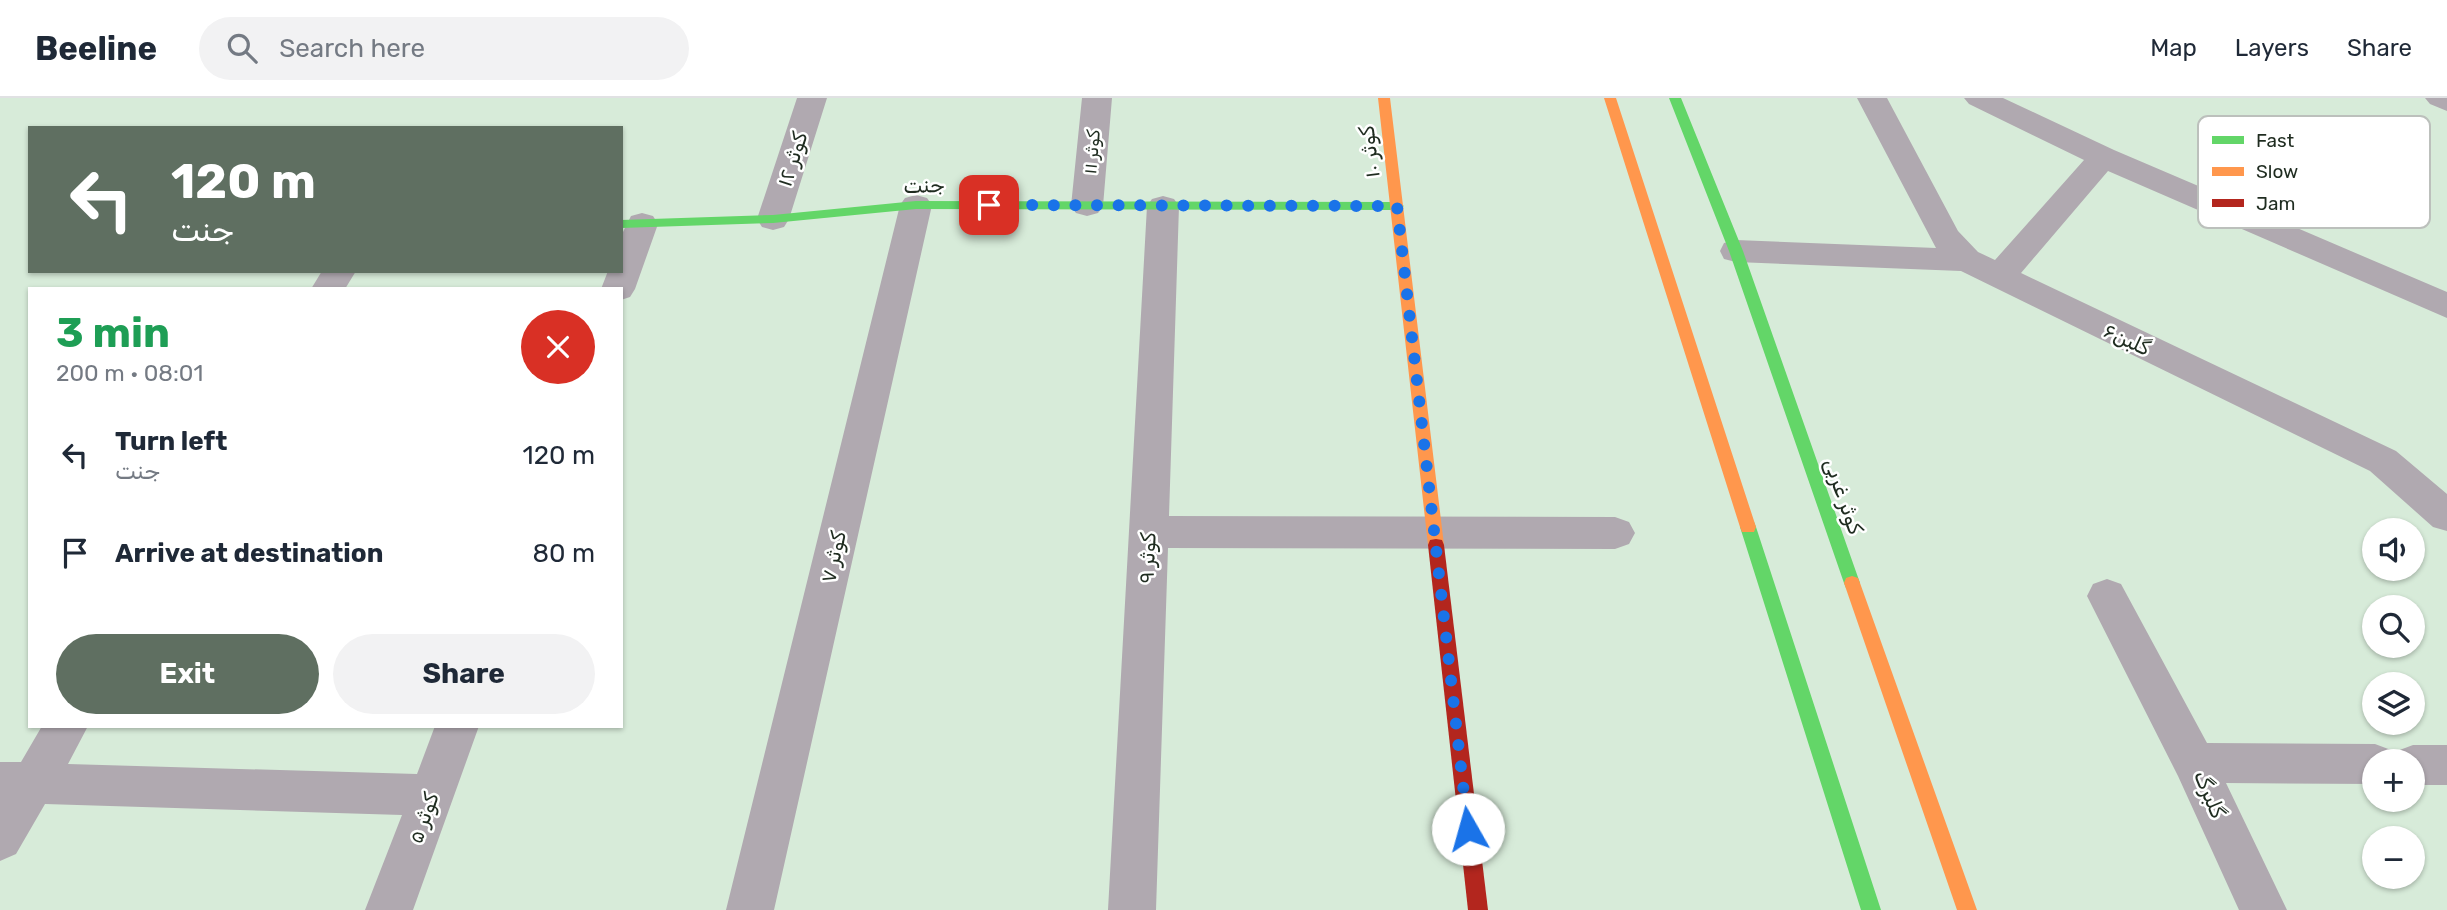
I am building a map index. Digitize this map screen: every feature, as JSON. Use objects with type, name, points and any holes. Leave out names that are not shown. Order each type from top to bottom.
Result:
[{"type":"street","name":"کوثر ۱۲","points":[[772,219],[812,98]]},
{"type":"street","name":"کوثر ۱۱","points":[[1087,206],[1097,98]]},
{"type":"street","name":"کوثر ۱۰","points":[[1384,98],[1478,910]]},
{"type":"street","points":[[1610,98],[1871,910]]},
{"type":"street","name":"کوثر غربی","points":[[1675,98],[1736,251],[1966,910]]},
{"type":"street","name":"گلبن۶","points":[[1872,98],[1944,237],[1966,260],[2383,461],[2447,516]]},
{"type":"street","points":[[1979,98],[2198,198]]},
{"type":"street","points":[[2440,98],[2447,102]]},
{"type":"street","points":[[1999,278],[2103,157]]},
{"type":"street","name":"جنت","points":[[632,224],[772,219],[916,205],[1397,206]]},
{"type":"street","name":"کوثر ۷","points":[[750,910],[916,205]]},
{"type":"street","name":"کوثر ۹","points":[[1132,910],[1163,206]]},
{"type":"street","points":[[623,266],[632,224]]},
{"type":"street","points":[[2267,228],[2447,306]]},
{"type":"street","points":[[1736,251],[1966,260]]},
{"type":"street","points":[[1148,532],[1615,534]]},
{"type":"street","points":[[2107,596],[2194,763]]},
{"type":"street","points":[[0,839],[15,783],[64,728]]},
{"type":"street","name":"کوثر ۵","points":[[389,910],[456,728]]},
{"type":"street","name":"گلبرگ","points":[[2263,910],[2194,763],[2362,764]]},
{"type":"street","points":[[2425,765],[2447,765]]},
{"type":"street","points":[[15,783],[431,795]]},
{"type":"traffic: fast","points":[[1675,98],[1736,251],[1852,583]]},
{"type":"traffic: fast","points":[[623,224],[773,219],[916,205],[1397,206]]},
{"type":"traffic: fast","points":[[1748,527],[1871,910]]},
{"type":"traffic: slow","points":[[1384,98],[1436,545]]},
{"type":"traffic: slow","points":[[1610,98],[1748,527]]},
{"type":"traffic: slow","points":[[1852,583],[1967,910]]},
{"type":"traffic: jam","points":[[1436,545],[1478,910]]},
{"type":"route","points":[[989,205],[1397,206],[1468,829]]}]
